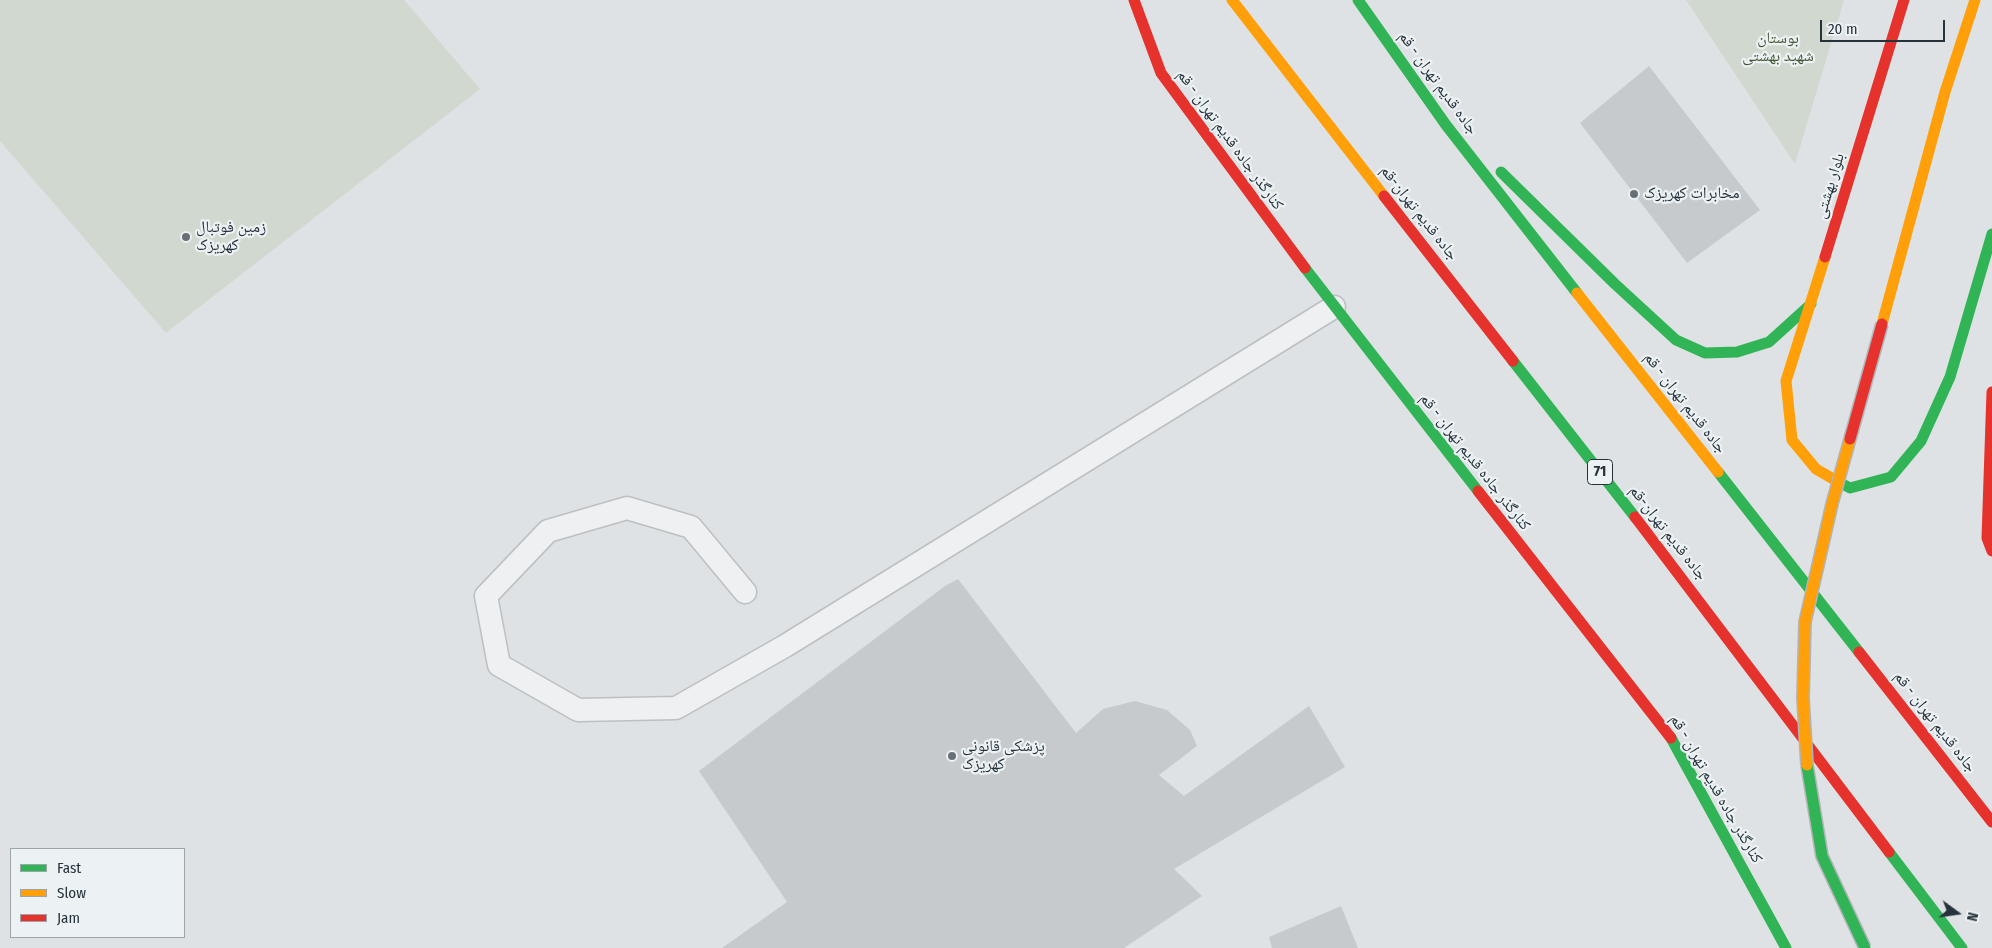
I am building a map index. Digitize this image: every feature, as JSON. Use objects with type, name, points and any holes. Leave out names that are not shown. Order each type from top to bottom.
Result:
[{"type":"main road","name":"کنارگذر جاده قدیم تهران - قم","points":[[1134,0],[1161,73],[1334,307],[1669,735],[1786,948]]},
{"type":"main road","name":"جاده قدیم تهران-قم","points":[[1232,0],[1683,579],[1962,948]]},
{"type":"main road","name":"جاده قدیم تهران - قم","points":[[1358,0],[1446,125],[1992,822]]},
{"type":"main road","name":"بلوار بهشتی","points":[[1904,0],[1786,381],[1792,440],[1816,469],[1850,488],[1891,477],[1922,440],[1950,377],[1992,234]]},
{"type":"main road","points":[[1866,948],[1822,856],[1807,767],[1803,698],[1805,622],[1832,504],[1945,92],[1975,0]]},
{"type":"main road","points":[[1446,125],[1491,163],[1615,284],[1676,340],[1704,353],[1737,352],[1769,342],[1811,304]]},
{"type":"main road","points":[[1992,392],[1987,538],[1992,552]]},
{"type":"lane","points":[[745,592],[691,528],[627,508],[548,531],[486,596],[499,665],[578,710],[676,708],[793,641],[1334,307]]},
{"type":"green space","name":"زمین فوتبال کهریزک","points":[[0,0],[404,0],[480,89],[166,333],[0,141]]},
{"type":"green space","name":"بوستان شهید بهشتی","points":[[1686,0],[1844,0],[1795,164]]},
{"type":"building","points":[[1649,66],[1760,210],[1687,263],[1580,123]]},
{"type":"building","name":"پزشکی قانونی کهریزک","points":[[958,579],[1076,733],[1103,709],[1135,701],[1167,710],[1190,730],[1197,746],[1159,775],[1184,796],[1309,706],[1345,767],[1174,869],[1202,896],[1124,948],[722,948],[787,902],[699,771],[945,586]]},
{"type":"building","points":[[1341,906],[1358,948],[1272,948],[1269,937]]},
{"type":"traffic: fast","points":[[1358,0],[1446,125],[1577,293]]},
{"type":"traffic: fast","points":[[1501,172],[1615,284],[1676,340],[1705,353],[1737,352],[1769,342],[1811,304]]},
{"type":"traffic: fast","points":[[1835,480],[1850,488],[1891,477],[1921,441],[1950,377],[1992,234]]},
{"type":"traffic: fast","points":[[1305,268],[1478,491]]},
{"type":"traffic: fast","points":[[1513,361],[1635,517]]},
{"type":"traffic: fast","points":[[1718,472],[1859,652]]},
{"type":"traffic: fast","points":[[1671,738],[1786,948]]},
{"type":"traffic: fast","points":[[1807,765],[1822,856],[1865,948]]},
{"type":"traffic: fast","points":[[1889,852],[1962,948]]},
{"type":"traffic: slow","points":[[1232,0],[1384,196]]},
{"type":"traffic: slow","points":[[1882,324],[1945,92],[1975,0]]},
{"type":"traffic: slow","points":[[1825,257],[1786,381],[1792,440],[1816,469],[1835,480]]},
{"type":"traffic: slow","points":[[1577,293],[1718,472]]},
{"type":"traffic: slow","points":[[1807,765],[1803,698],[1805,622],[1832,504],[1850,439]]},
{"type":"traffic: jam","points":[[1134,0],[1161,73],[1305,268]]},
{"type":"traffic: jam","points":[[1825,257],[1904,0]]},
{"type":"traffic: jam","points":[[1384,196],[1513,361]]},
{"type":"traffic: jam","points":[[1850,439],[1882,324]]},
{"type":"traffic: jam","points":[[1992,392],[1987,538],[1992,551]]},
{"type":"traffic: jam","points":[[1478,491],[1671,738]]},
{"type":"traffic: jam","points":[[1635,517],[1889,852]]},
{"type":"traffic: jam","points":[[1859,652],[1992,822]]},
{"type":"place","name":"مخابرات کهریزک","points":[[1634,194]]},
{"type":"place","name":"زمین فوتبال کهریزک","points":[[186,237]]},
{"type":"place","name":"پزشکی قانونی کهریزک","points":[[952,756]]}]
